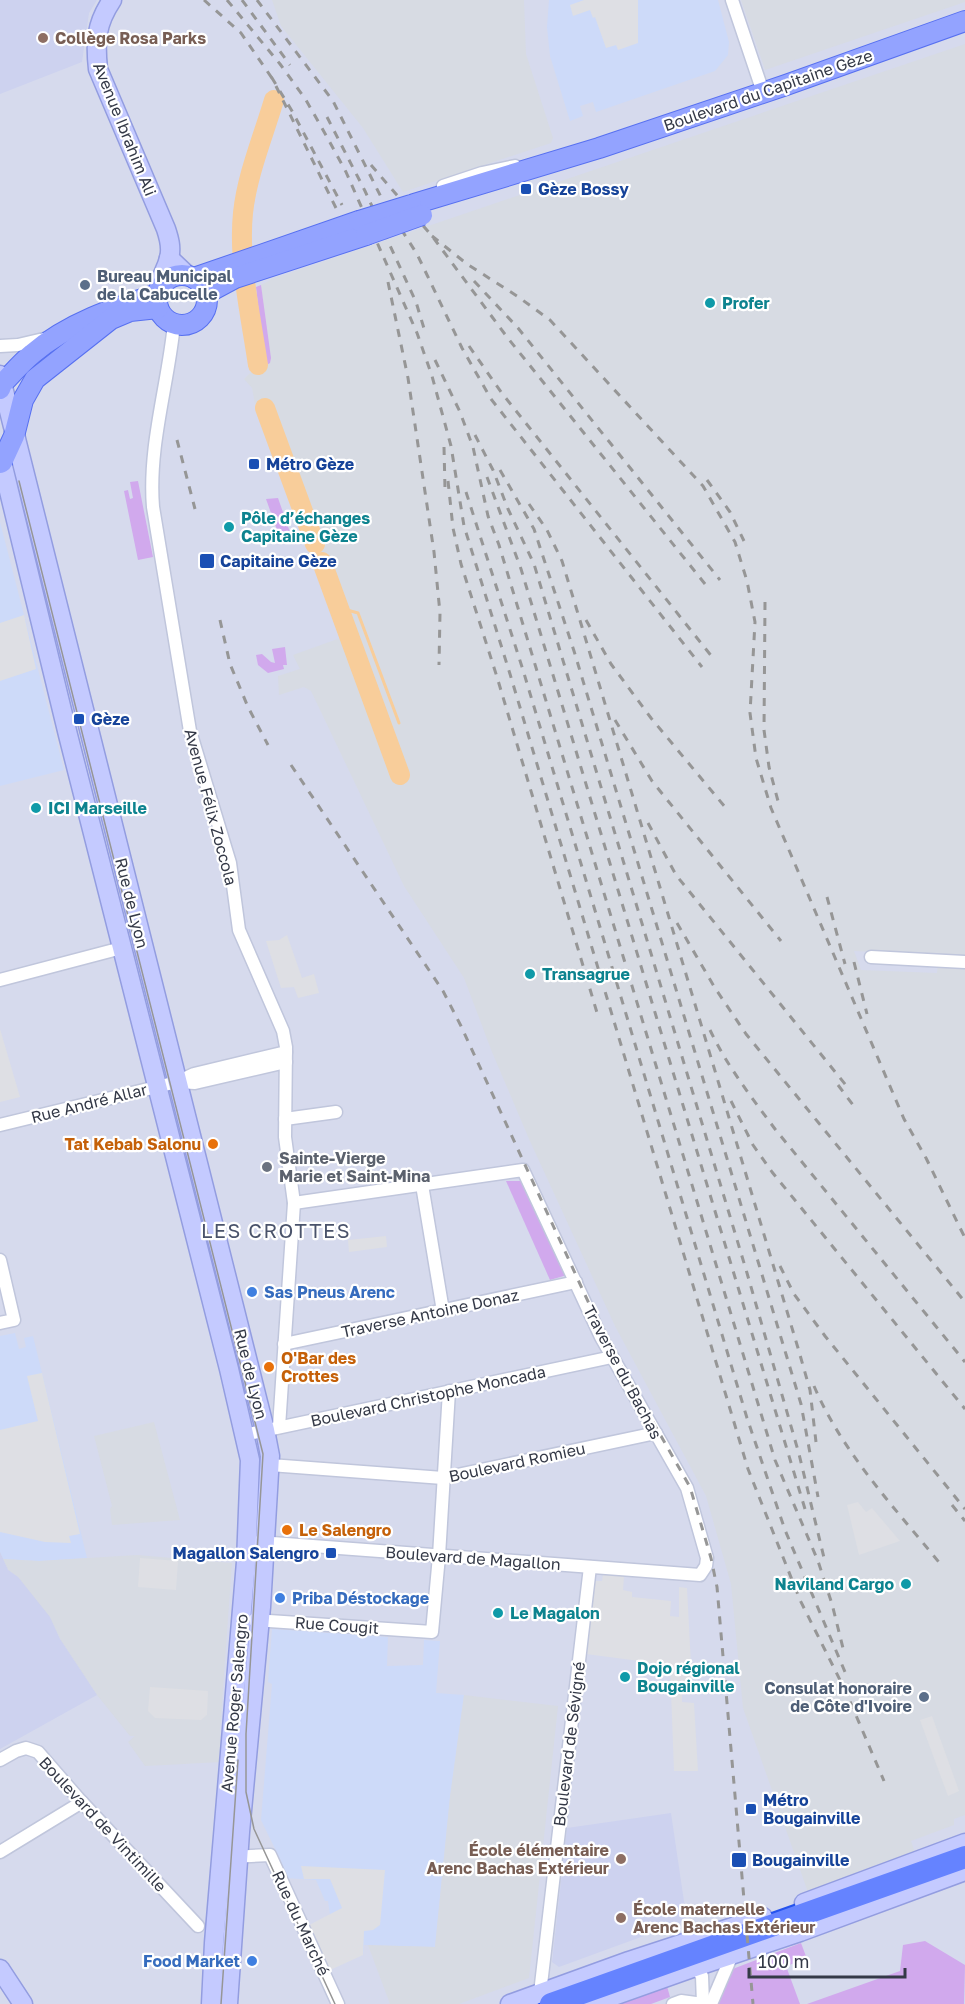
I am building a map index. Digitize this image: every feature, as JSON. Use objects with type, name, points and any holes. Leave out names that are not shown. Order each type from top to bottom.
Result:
[{"type":"highway","points":[[546,1999],[626,1970],[773,1926],[962,1858]]},
{"type":"main road","name":"Boulevard du Capitaine Gèze","points":[[1,460],[14,436],[24,400],[35,379],[111,320],[158,298],[163,284],[171,277],[199,279],[414,205],[525,180],[570,156],[763,92],[965,21]]},
{"type":"main road","points":[[158,298],[163,317],[174,324],[188,325],[200,318],[207,308],[199,279]]},
{"type":"main road","name":"Boulevard du Capitaine Gèze","points":[[1,383],[32,353],[58,335],[101,312],[158,298]]},
{"type":"main road","name":"Boulevard du Capitaine Gèze","points":[[1,383],[54,363]]},
{"type":"street","name":"Avenue Ibrahim Ali","points":[[112,0],[100,24],[96,40],[98,69],[170,243],[169,258],[160,278],[158,298]]},
{"type":"street","points":[[732,0],[763,92]]},
{"type":"street","points":[[169,258],[199,279]]},
{"type":"street","name":"Avenue Félix Zoccola","points":[[174,324],[151,476],[153,507],[190,731],[230,863],[239,930],[283,1031],[286,1057],[285,1137],[294,1203],[284,1344],[272,1429]]},
{"type":"street","name":"Boulevard du Capitaine Gèze","points":[[0,346],[18,345],[58,335]]},
{"type":"street","name":"Rue de Lyon","points":[[1,383],[177,1082],[272,1429]]},
{"type":"street","name":"Rue de Lyon","points":[[1,460],[65,724],[237,1403]]},
{"type":"street","points":[[0,980],[114,950]]},
{"type":"street","points":[[871,957],[965,962]]},
{"type":"street","name":"Rue André Allar","points":[[0,1125],[177,1082],[194,1074],[286,1057]]},
{"type":"street","points":[[285,1119],[336,1112]]},
{"type":"street","name":"Traverse du Bachas","points":[[422,1185],[523,1170],[601,1337],[687,1488],[708,1558],[700,1575]]},
{"type":"street","points":[[294,1203],[422,1185],[443,1311]]},
{"type":"street","points":[[0,1260],[14,1320],[0,1323]]},
{"type":"street","name":"Traverse Antoine Donaz","points":[[284,1344],[576,1282]]},
{"type":"street","name":"Boulevard Christophe Moncada","points":[[244,1435],[612,1357]]},
{"type":"street","points":[[439,1556],[449,1392]]},
{"type":"street","name":"Avenue Roger Salengro","points":[[237,1403],[250,1460],[256,1542]]},
{"type":"street","name":"Avenue Roger Salengro","points":[[212,2004],[230,1857],[256,1542],[270,1465],[272,1429]]},
{"type":"street","name":"Boulevard Romieu","points":[[270,1465],[443,1478],[656,1432]]},
{"type":"street","name":"Boulevard de Magallon","points":[[256,1542],[700,1575]]},
{"type":"street","name":"Rue Cougit","points":[[250,1620],[432,1632],[439,1556]]},
{"type":"street","name":"Boulevard de Sévigné","points":[[546,1999],[590,1567]]},
{"type":"street","name":"Boulevard de Vintimille","points":[[0,1760],[16,1751],[26,1748],[33,1749],[198,1926]]},
{"type":"street","points":[[0,1852],[82,1802]]},
{"type":"street","name":"Rue du Marché","points":[[230,1857],[270,1855],[339,2004]]},
{"type":"street","name":"Avenue Roger Salengro","points":[[228,2004],[230,1857]]},
{"type":"street","points":[[591,2004],[732,1955],[962,1858]]},
{"type":"street","points":[[626,1970],[795,1906],[962,1858]]},
{"type":"street","points":[[711,2004],[732,1955]]},
{"type":"street","points":[[673,2004],[681,2001],[703,2004],[702,1976],[695,1967]]},
{"type":"street","points":[[0,1969],[23,2004]]},
{"type":"street","points":[[510,2004],[546,1999]]},
{"type":"shaded area","points":[[0,0],[965,0],[965,2004],[0,2004]]},
{"type":"shaded area","name":"Collège Rosa Parks","points":[[0,0],[97,0],[89,13],[82,62],[0,94]]},
{"type":"shaded area","points":[[272,0],[524,0],[526,54],[553,138],[551,143],[403,192],[363,128],[281,26]]},
{"type":"shaded area","points":[[549,0],[718,0],[729,42],[728,55],[715,71],[596,112],[593,102],[580,106],[583,116],[570,121],[550,56],[547,27]]},
{"type":"shaded area","points":[[584,0],[638,0],[638,43],[618,50],[616,45],[606,48],[595,17],[593,18],[590,10],[573,16],[570,5]]},
{"type":"shaded area","points":[[741,0],[965,0],[965,2],[765,70]]},
{"type":"shaded area","points":[[965,44],[965,956],[854,951],[861,970],[937,973],[938,964],[965,965],[965,1815],[954,1819],[954,1825],[911,1841],[916,1856],[809,1895],[743,1708],[731,1584],[706,1496],[615,1326],[529,1139],[464,978],[404,886],[311,691],[304,687],[279,695],[278,676],[300,669],[293,655],[343,637],[281,476],[255,404],[252,388],[244,379],[251,372],[251,367],[265,366],[270,363],[261,285],[272,279]]},
{"type":"shaded area","points":[[261,285],[271,358],[270,363],[265,366],[256,287]]},
{"type":"shaded area","points":[[138,481],[153,557],[138,560],[124,491],[128,490],[130,499],[133,498],[130,482]]},
{"type":"shaded area","points":[[278,498],[292,538],[281,541],[266,499]]},
{"type":"shaded area","points":[[0,522],[64,770],[0,786]]},
{"type":"shaded area","points":[[24,615],[36,669],[0,681],[0,623]]},
{"type":"shaded area","points":[[285,647],[287,665],[283,665],[284,669],[268,673],[258,665],[256,655],[262,654],[275,663],[272,649]]},
{"type":"shaded area","points":[[287,935],[302,978],[314,974],[319,993],[298,998],[294,987],[281,988],[266,941],[279,940]]},
{"type":"shaded area","points":[[0,1029],[20,1097],[0,1102]]},
{"type":"shaded area","points":[[506,1181],[523,1181],[567,1275],[550,1280]]},
{"type":"shaded area","points":[[386,1236],[387,1247],[349,1252],[348,1240]]},
{"type":"shaded area","points":[[15,1333],[19,1349],[26,1347],[24,1338],[33,1336],[87,1558],[39,1561],[3,1559],[0,1552],[0,1336]]},
{"type":"shaded area","points":[[42,1373],[80,1534],[69,1536],[71,1543],[45,1542],[0,1532],[0,1430],[38,1421],[27,1376]]},
{"type":"shaded area","points":[[154,1422],[180,1520],[112,1525],[110,1509],[112,1506],[94,1436]]},
{"type":"shaded area","points":[[858,1502],[866,1512],[872,1508],[900,1541],[859,1555],[847,1505]]},
{"type":"shaded area","points":[[0,1552],[8,1570],[18,1577],[50,1617],[60,1639],[97,1695],[0,1749]]},
{"type":"shaded area","points":[[137,1555],[232,1563],[220,1730],[222,1762],[145,1766],[128,1742],[135,1736],[130,1736],[97,1695],[60,1639],[49,1617],[18,1577],[8,1570],[3,1559],[39,1561]]},
{"type":"shaded area","points":[[140,1558],[178,1561],[176,1590],[138,1587]]},
{"type":"shaded area","points":[[603,1574],[624,1576],[623,1590],[632,1592],[632,1597],[671,1601],[670,1616],[679,1617],[679,1587],[687,1588],[692,1684],[682,1684],[682,1702],[694,1703],[698,1771],[674,1771],[670,1665],[586,1654],[594,1581],[602,1581]]},
{"type":"shaded area","points":[[272,1629],[388,1637],[387,1666],[423,1665],[424,1640],[440,1641],[436,1693],[464,1695],[450,1797],[435,1947],[364,1945],[363,1955],[307,1926],[330,1915],[328,1901],[325,1901],[316,1880],[286,1878],[281,1861],[261,1820],[272,1684],[268,1682]]},
{"type":"shaded area","points":[[150,1687],[208,1691],[207,1715],[201,1720],[155,1718],[148,1711]]},
{"type":"shaded area","points":[[464,1695],[558,1706],[529,1978],[459,2004],[390,2004],[368,1945],[435,1947],[450,1797]]},
{"type":"shaded area","points":[[932,1716],[959,1791],[948,1796],[920,1720]]},
{"type":"shaded area","points":[[671,1813],[686,1915],[682,1922],[559,1967],[552,1962],[567,1828]]},
{"type":"shaded area","points":[[301,1866],[385,1870],[380,1925],[373,1930],[364,1931],[363,1955],[328,1971],[307,1926],[342,1908],[330,1879],[304,1879]]},
{"type":"shaded area","points":[[925,1941],[965,1965],[964,2004],[807,2004],[900,1971],[903,1945]]},
{"type":"shaded area","points":[[801,1943],[807,1959],[786,1966],[800,2004],[716,2004],[730,1970]]},
{"type":"shaded area","points":[[667,1986],[670,1997],[651,2004],[620,2004]]},
{"type":"waterway","points":[[258,365],[242,250],[243,213],[252,170],[274,100]]},
{"type":"waterway","points":[[265,408],[315,544]]},
{"type":"waterway","points":[[322,562],[400,775]]},
{"type":"waterway","points":[[334,596],[347,610],[358,613],[399,723]]},
{"type":"tram line","points":[[19,481],[263,1454],[246,1734],[246,1792],[254,1829],[335,2004]]},
{"type":"tram line","points":[[221,2004],[238,1760]]},
{"type":"railway","points":[[204,0],[241,33],[276,84]]},
{"type":"railway","points":[[227,0],[280,64],[306,100],[346,172],[417,333],[432,376],[451,446],[464,526],[748,1469],[800,1600],[846,1692],[884,1781]]},
{"type":"railway","points":[[242,0],[290,65]]},
{"type":"railway","points":[[257,0],[333,101],[383,201],[417,254],[462,348],[491,399],[702,667]]},
{"type":"railway","points":[[336,208],[272,78],[342,205]]},
{"type":"railway","points":[[327,117],[365,191],[416,302],[426,335]]},
{"type":"railway","points":[[371,165],[432,236],[507,337],[709,589]]},
{"type":"railway","points":[[432,236],[467,264],[550,320],[703,486],[735,542],[747,581],[755,622],[750,713],[756,758],[771,808],[904,1119],[965,1238]]},
{"type":"railway","points":[[474,281],[518,328],[720,580]]},
{"type":"railway","points":[[388,282],[408,378],[434,552],[440,613],[439,665]]},
{"type":"railway","points":[[469,346],[501,392],[713,658]]},
{"type":"railway","points":[[435,360],[460,412],[473,447],[488,516],[499,545],[775,1460],[818,1561],[843,1648]]},
{"type":"railway","points":[[475,435],[493,470],[508,509],[534,564],[747,1273],[799,1454],[825,1562]]},
{"type":"railway","points":[[177,440],[195,509]]},
{"type":"railway","points":[[444,447],[445,489]]},
{"type":"railway","points":[[500,470],[534,529],[574,651],[801,1404],[818,1497]]},
{"type":"railway","points":[[487,477],[521,569],[805,1509]]},
{"type":"railway","points":[[707,480],[730,512],[744,541]]},
{"type":"railway","points":[[448,481],[453,528],[461,564],[598,1016]]},
{"type":"railway","points":[[466,492],[523,670],[747,1418],[785,1530],[848,1679]]},
{"type":"railway","points":[[529,504],[547,530],[562,561],[798,1348],[810,1390],[816,1442]]},
{"type":"railway","points":[[765,602],[764,730],[769,767],[778,801]]},
{"type":"railway","points":[[220,620],[230,664],[248,707],[268,745]]},
{"type":"railway","points":[[586,620],[611,664],[651,718],[725,807]]},
{"type":"railway","points":[[615,720],[652,781],[781,941]]},
{"type":"railway","points":[[291,765],[443,991],[604,1336],[690,1487],[717,1587],[753,2004]]},
{"type":"railway","points":[[648,823],[676,875],[849,1089]]},
{"type":"railway","points":[[827,897],[845,964]]},
{"type":"railway","points":[[677,923],[715,988],[746,1034],[965,1302]]},
{"type":"railway","points":[[854,962],[867,1014]]},
{"type":"railway","points":[[710,1030],[732,1069],[775,1129],[965,1362]]},
{"type":"railway","points":[[838,1085],[856,1109]]},
{"type":"railway","points":[[731,1101],[753,1145],[772,1172],[965,1409]]},
{"type":"railway","points":[[780,1266],[794,1294],[825,1336],[965,1509]]},
{"type":"railway","points":[[814,1386],[826,1411],[855,1458],[942,1566]]},
{"type":"railway","points":[[952,1505],[965,1521]]},
{"type":"place","name":"Collège Rosa Parks","points":[[43,38]]},
{"type":"place","name":"Gèze Bossy","points":[[526,189]]},
{"type":"place","name":"Bureau Municipal de la Cabucelle","points":[[85,285]]},
{"type":"place","name":"Profer","points":[[710,303]]},
{"type":"place","name":"Métro Gèze","points":[[254,464]]},
{"type":"place","name":"Pôle d’échanges Capitaine Gèze","points":[[229,527]]},
{"type":"place","name":"Capitaine Gèze","points":[[207,561]]},
{"type":"place","name":"Gèze","points":[[79,719]]},
{"type":"place","name":"ICI Marseille","points":[[36,808]]},
{"type":"place","name":"Transagrue","points":[[530,974]]},
{"type":"place","name":"Tat Kebab Salonu","points":[[213,1144]]},
{"type":"place","name":"Sainte-Vierge Marie et Saint-Mina","points":[[267,1167]]},
{"type":"place","name":"Sas Pneus Arenc","points":[[252,1292]]},
{"type":"place","name":"O'Bar des Crottes","points":[[269,1367]]},
{"type":"place","name":"Le Salengro","points":[[287,1530]]},
{"type":"place","name":"Magallon Salengro","points":[[331,1553]]},
{"type":"place","name":"Naviland Cargo","points":[[906,1584]]},
{"type":"place","name":"Priba Déstockage","points":[[280,1598]]},
{"type":"place","name":"Le Magalon","points":[[498,1613]]},
{"type":"place","name":"Dojo régional Bougainville","points":[[625,1677]]},
{"type":"place","name":"Consulat honoraire de Côte d'Ivoire","points":[[924,1697]]},
{"type":"place","name":"Métro Bougainville","points":[[751,1809]]},
{"type":"place","name":"École élémentaire Arenc Bachas Extérieur","points":[[621,1859]]},
{"type":"place","name":"Bougainville","points":[[739,1860]]},
{"type":"place","name":"École maternelle Arenc Bachas Extérieur","points":[[621,1918]]},
{"type":"place","name":"Food Market","points":[[252,1961]]},
{"type":"district","name":"LES CROTTES","points":[[276,1230]]}]
